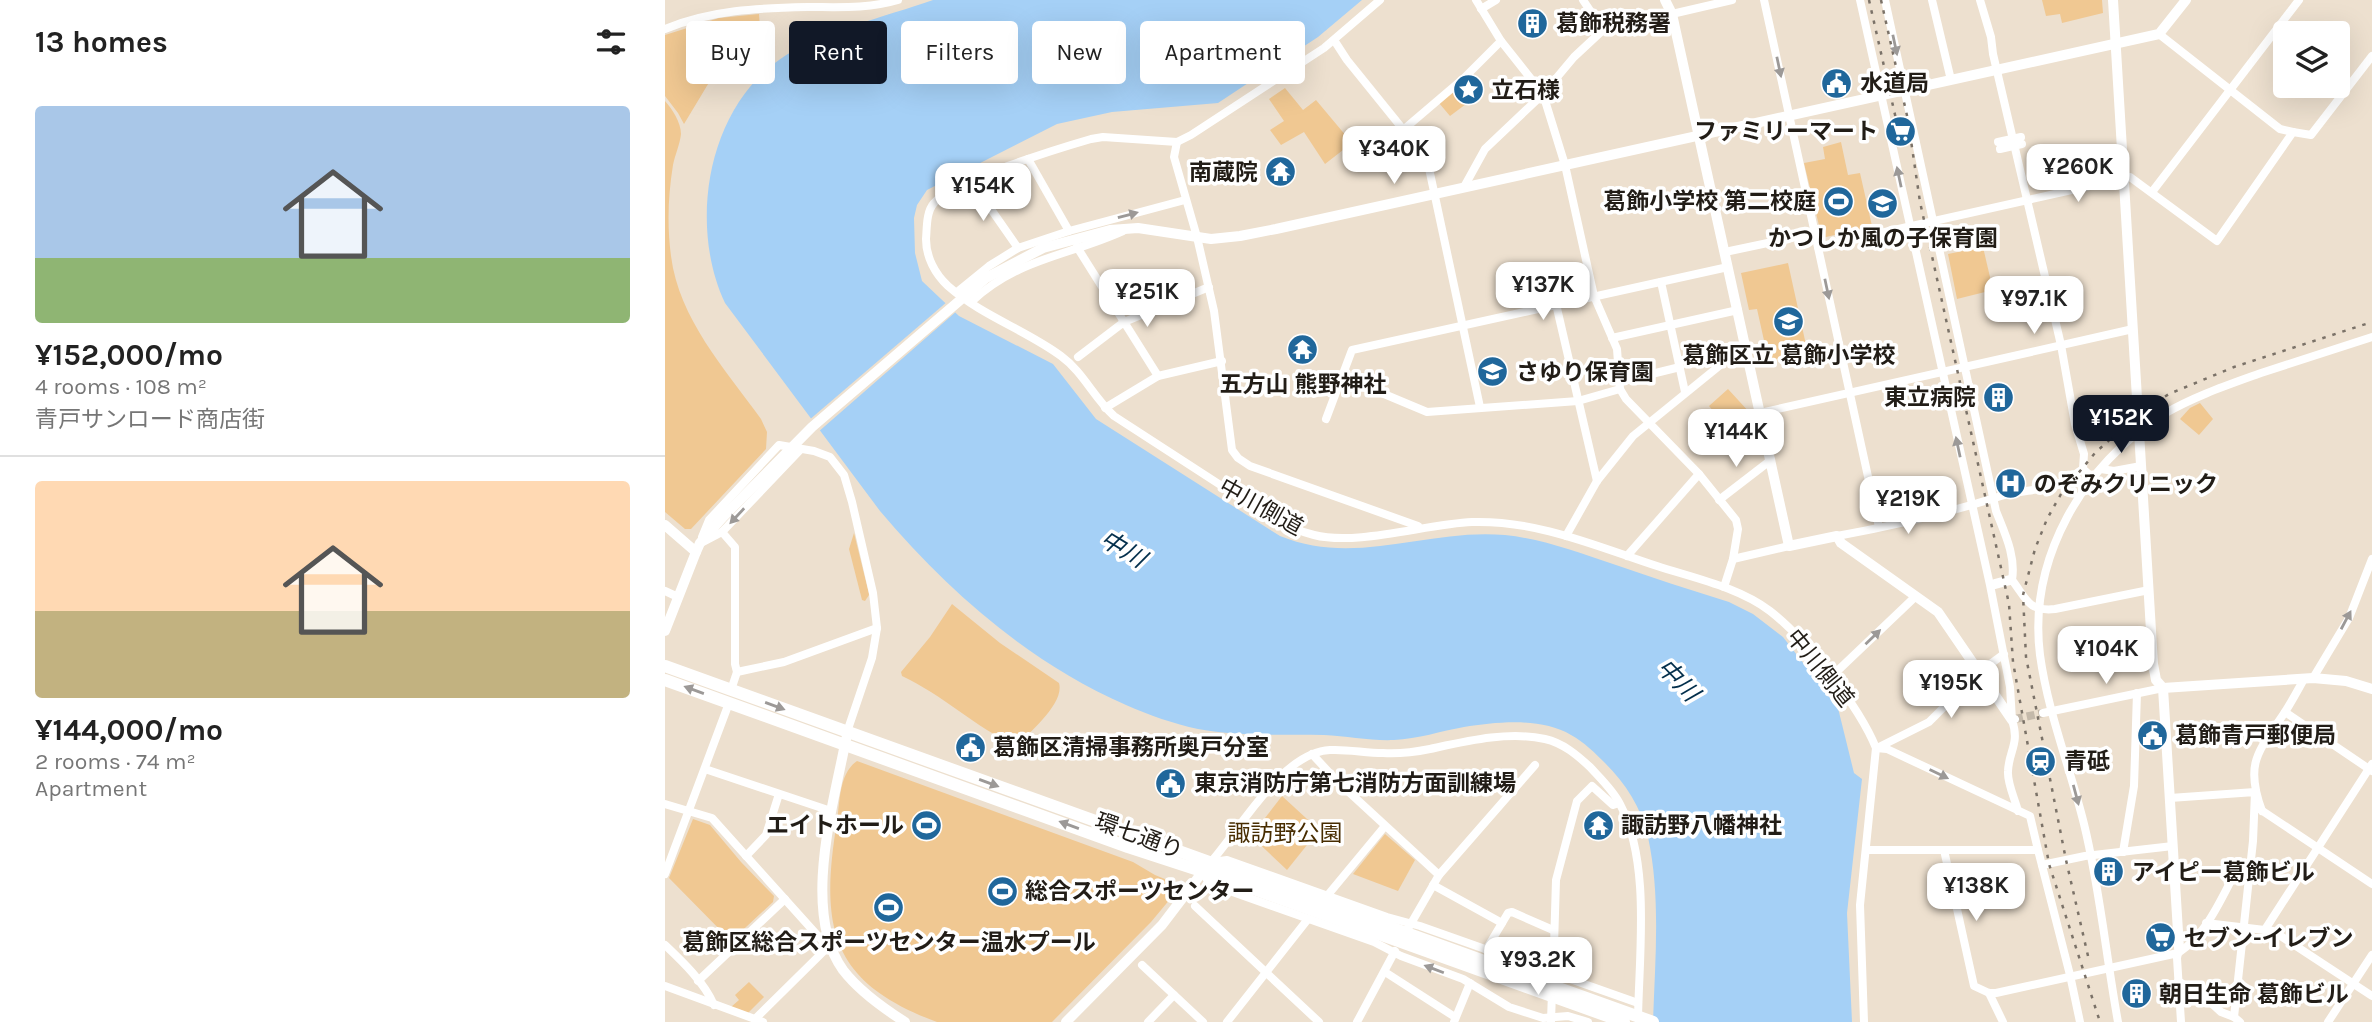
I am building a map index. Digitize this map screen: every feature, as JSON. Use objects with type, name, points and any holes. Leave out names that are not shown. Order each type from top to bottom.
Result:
[{"type":"main road","name":"環七通り","points":[[665,666],[730,696],[1228,875],[1624,1022]]},
{"type":"main road","name":"環七通り","points":[[665,680],[730,696]]},
{"type":"main road","name":"環七通り","points":[[1228,875],[1653,1022]]},
{"type":"street","points":[[665,29],[728,11],[871,7],[898,0]]},
{"type":"street","points":[[1380,0],[1334,40],[1216,121],[1177,142],[1174,156],[1209,287],[1222,361],[1232,450],[1249,466],[1421,527]]},
{"type":"street","points":[[1476,0],[1501,41],[1543,94],[1566,164],[1594,296],[1617,349],[1619,385],[1626,399],[1699,474],[1736,520],[1738,529],[1733,559],[1724,587]]},
{"type":"street","points":[[1481,9],[1496,0]]},
{"type":"street","points":[[1583,0],[1603,30]]},
{"type":"street","points":[[1665,0],[1672,13],[1789,546]]},
{"type":"street","points":[[1464,187],[1485,149],[1543,94],[1574,57],[1603,30],[1732,0]]},
{"type":"street","points":[[1764,0],[1879,527]]},
{"type":"street","points":[[1860,0],[1972,506],[1993,584],[2016,732],[2008,772],[2018,811]]},
{"type":"street","points":[[1885,0],[1994,499],[2009,543],[2014,567],[2011,580]]},
{"type":"street","points":[[1932,0],[1951,80]]},
{"type":"street","points":[[1980,0],[1991,37],[2025,201],[2084,454],[2083,469]]},
{"type":"street","points":[[2113,0],[2153,664],[2156,680],[2163,688],[2181,1022]]},
{"type":"street","points":[[698,548],[723,517],[812,427],[986,278],[1036,251],[1094,233],[1129,228],[1210,239],[1240,236],[1434,194],[2159,34],[2186,0]]},
{"type":"street","points":[[2152,192],[2299,0]]},
{"type":"street","points":[[2159,34],[2280,129],[2311,135],[2372,56]]},
{"type":"street","points":[[1334,40],[1427,159],[1480,407]]},
{"type":"street","points":[[1403,130],[1464,78],[1501,41]]},
{"type":"street","points":[[1818,247],[2133,178],[2217,241],[2294,132]]},
{"type":"street","name":"中川側道","points":[[1177,142],[1103,137],[1091,139],[1028,159],[948,193],[934,202],[928,216],[926,249],[930,262],[940,276],[983,312],[1060,355],[1071,364],[1114,416],[1253,507],[1298,530],[1317,536],[1335,537],[1489,522],[1541,528],[1724,587],[1769,611],[1811,651],[1871,736],[1876,748]]},
{"type":"street","points":[[2002,146],[2021,142]]},
{"type":"street","points":[[1028,159],[1069,230]]},
{"type":"street","points":[[972,182],[1018,248]]},
{"type":"street","points":[[957,292],[989,266],[1018,248],[1069,230],[1185,200]]},
{"type":"street","points":[[971,302],[1004,276],[1035,261],[1105,239],[1129,228]]},
{"type":"street","points":[[1725,253],[1815,233]]},
{"type":"street","points":[[1077,247],[1158,376]]},
{"type":"street","points":[[1326,419],[1352,349],[1728,267]]},
{"type":"street","points":[[1661,282],[1685,392]]},
{"type":"street","points":[[1078,357],[1124,322],[1209,287]]},
{"type":"street","points":[[1556,304],[1597,481]]},
{"type":"street","points":[[1612,338],[1738,310]]},
{"type":"street","points":[[1760,413],[2133,329]]},
{"type":"street","points":[[2118,1022],[2091,856],[2076,797],[2047,713],[2039,645],[2040,609],[2049,559],[2075,502],[2093,478],[2140,431],[2190,399],[2372,337]]},
{"type":"street","points":[[1566,536],[1597,481],[1622,449],[1648,422],[1745,345]]},
{"type":"street","points":[[1105,408],[1158,376],[1222,361]]},
{"type":"street","points":[[1341,376],[1427,412],[1578,401],[1619,385],[1680,367]]},
{"type":"street","points":[[665,631],[709,520],[779,445],[826,455],[844,475],[873,593],[877,628],[871,658],[846,739],[831,811],[824,859],[823,900],[829,945]]},
{"type":"street","points":[[698,548],[722,532],[801,449]]},
{"type":"street","points":[[1720,500],[1770,460]]},
{"type":"street","points":[[2101,470],[2114,471],[2141,466]]},
{"type":"street","points":[[2083,469],[2093,478]]},
{"type":"street","points":[[1733,559],[1972,506],[2065,482],[2083,469]]},
{"type":"street","points":[[1627,556],[1699,474]]},
{"type":"street","points":[[665,525],[698,548]]},
{"type":"street","points":[[665,874],[705,769],[737,672],[736,547],[722,532]]},
{"type":"street","points":[[1837,536],[1841,543],[1940,615],[1978,673],[2014,720]]},
{"type":"street","points":[[2178,981],[2208,1000],[2221,1012],[2237,1019],[2244,927],[2259,809],[2254,769],[2258,752],[2349,618],[2372,559]]},
{"type":"street","points":[[2011,580],[2031,606],[2040,609],[2055,609],[2149,590]]},
{"type":"street","points":[[1993,584],[2011,580]]},
{"type":"street","points":[[665,591],[678,597]]},
{"type":"street","points":[[1831,677],[1916,596]]},
{"type":"street","points":[[737,672],[784,662],[877,628]]},
{"type":"street","points":[[1876,748],[1929,722],[1978,673],[2004,654]]},
{"type":"street","points":[[2047,713],[2163,688],[2308,678],[2346,681],[2372,689]]},
{"type":"street","points":[[2123,852],[2134,786],[2137,693]]},
{"type":"street","points":[[2266,928],[2371,768],[2285,712]]},
{"type":"street","points":[[1066,1022],[1162,925],[1206,867],[1286,772],[1312,754],[1331,750],[1408,753],[1470,740],[1515,737],[1543,739],[1564,747],[1583,761],[1619,803],[1632,840],[1639,887],[1641,963],[1638,1022]]},
{"type":"street","points":[[1876,748],[1887,749],[2030,816],[2080,1022]]},
{"type":"street","points":[[1864,1022],[1860,917],[1876,748]]},
{"type":"street","points":[[1312,754],[1439,875]]},
{"type":"street","points":[[1357,1022],[1439,875],[1535,765]]},
{"type":"street","points":[[705,769],[831,811]]},
{"type":"street","points":[[1551,1020],[1556,880],[1577,801],[1589,786],[1593,786],[1613,805],[1619,803]]},
{"type":"street","points":[[2170,798],[2255,792]]},
{"type":"street","points":[[745,856],[766,835],[779,794]]},
{"type":"street","points":[[665,804],[712,818],[829,945],[852,980],[904,1022]]},
{"type":"street","points":[[2259,809],[2372,884]]},
{"type":"street","points":[[1327,896],[1385,825]]},
{"type":"street","points":[[2042,865],[2173,846]]},
{"type":"street","points":[[1866,850],[2038,850]]},
{"type":"street","points":[[1944,850],[1974,986],[1989,993],[2179,950],[2192,943],[2239,865],[2251,862]]},
{"type":"street","points":[[1206,867],[1227,860],[1638,1003]]},
{"type":"street","points":[[1206,867],[1210,884],[1374,942],[1394,953],[1470,983],[1493,1000],[1509,1007],[1551,1020],[1568,1016],[1588,1022]]},
{"type":"street","points":[[1433,885],[1502,923]]},
{"type":"street","points":[[698,981],[785,898]]},
{"type":"street","points":[[1195,906],[1319,1022]]},
{"type":"street","points":[[1486,950],[1508,913],[1512,912],[1553,930]]},
{"type":"street","points":[[1227,1022],[1308,919]]},
{"type":"street","points":[[2206,923],[2273,930],[2372,996]]},
{"type":"street","points":[[665,945],[710,995],[714,1005]]},
{"type":"street","points":[[665,986],[759,1020],[829,945]]},
{"type":"street","points":[[2328,1022],[2372,955]]},
{"type":"street","points":[[1142,965],[1203,1022]]},
{"type":"street","points":[[1385,972],[1454,1020],[1470,983]]},
{"type":"street","points":[[1989,993],[2003,1022]]},
{"type":"street","points":[[1148,1022],[1174,995]]},
{"type":"green space","points":[[2042,0],[2102,0],[2103,13],[2062,23],[2060,14],[2046,16]]},
{"type":"green space","points":[[759,14],[760,21],[709,21]]},
{"type":"green space","points":[[686,28],[686,84],[708,84],[684,124],[665,96],[665,35]]},
{"type":"green space","points":[[1468,78],[1482,92],[1450,116],[1439,103]]},
{"type":"green space","points":[[1285,88],[1303,110],[1316,100],[1352,143],[1325,164],[1304,132],[1281,145],[1270,130],[1284,121],[1269,99]]},
{"type":"green space","points":[[665,101],[681,129],[673,165],[669,210],[671,256],[676,279],[693,322],[761,419],[767,432],[766,449],[691,529],[685,529],[665,512]]},
{"type":"green space","name":"葛飾小学校 第二校庭","points":[[1841,142],[1848,175],[1860,173],[1872,226],[1822,238],[1804,163],[1825,159],[1823,147]]},
{"type":"green space","points":[[1983,247],[1993,290],[1957,299],[1948,254]]},
{"type":"green space","points":[[1788,263],[1808,354],[1769,363],[1757,309],[1749,310],[1741,273]]},
{"type":"green space","points":[[1728,389],[1750,413],[1715,455],[1700,440],[1721,420],[1709,406]]},
{"type":"green space","points":[[2200,403],[2213,419],[2199,435],[2180,419],[2190,408]]},
{"type":"green space","points":[[854,533],[869,595],[865,601],[862,600],[849,549]]},
{"type":"green space","points":[[952,604],[1000,643],[1059,683],[1057,699],[1051,708],[1016,746],[902,676],[901,672],[930,637]]},
{"type":"green space","name":"総合スポーツセンター","points":[[857,761],[1133,862],[1177,884],[1171,898],[1151,922],[1052,1022],[937,1022],[901,1006],[873,988],[853,969],[840,946],[833,920],[830,891],[832,858],[841,788],[851,766]]},
{"type":"green space","name":"諏訪野公園","points":[[1282,796],[1319,830],[1287,870],[1251,836]]},
{"type":"green space","points":[[693,819],[710,825],[774,896],[773,902],[731,941],[669,878]]},
{"type":"green space","points":[[1385,834],[1415,860],[1398,891],[1353,874]]},
{"type":"green space","points":[[749,982],[764,997],[748,1013],[731,1007],[739,1000],[735,995]]},
{"type":"water","name":"中川","points":[[933,0],[1362,0],[1305,46],[1305,21],[1140,21],[1140,84],[1247,84],[1218,103],[1112,112],[1057,124],[927,190],[917,205],[914,218],[915,253],[922,281],[959,316],[1053,364],[1096,419],[1280,536],[1308,545],[1336,548],[1476,534],[1533,540],[1729,602],[1753,614],[1783,637],[1838,708],[1854,773],[1862,779],[1847,913],[1852,1022],[1653,1022],[1656,906],[1652,860],[1645,826],[1637,806],[1620,779],[1571,735],[1546,725],[1519,722],[1477,725],[1394,740],[1229,733],[1180,725],[1135,709],[1090,688],[1023,646],[962,597],[906,541],[880,511],[725,303],[714,273],[708,240],[707,206],[711,172],[720,139],[735,109],[753,84],[775,84],[775,64],[789,53],[789,84],[887,84],[887,21],[868,21]]},
{"type":"pier","points":[[948,301],[958,310],[817,433],[808,421]]},
{"type":"tunnel","points":[[2015,719],[2043,713]]},
{"type":"railway","points":[[1869,0],[1903,150]]},
{"type":"railway","points":[[1881,0],[1908,120],[1920,202],[2009,604],[2013,662],[2049,864],[2100,1022]]},
{"type":"railway","points":[[2088,956],[2026,657],[2023,595],[2035,549],[2047,519],[2061,494],[2095,453],[2139,413],[2169,394],[2234,367],[2372,322]]},
{"type":"place","name":"葛飾税務署","points":[[1533,23]]},
{"type":"place","name":"水道局","points":[[1837,83]]},
{"type":"place","name":"立石様","points":[[1468,90]]},
{"type":"place","name":"ファミリーマート","points":[[1901,131]]},
{"type":"place","name":"南蔵院","points":[[1281,172]]},
{"type":"place","name":"葛飾小学校 第二校庭","points":[[1839,201]]},
{"type":"place","name":"かつしか風の子保育園","points":[[1883,204]]},
{"type":"place","name":"葛飾区立 葛飾小学校","points":[[1789,321]]},
{"type":"place","name":"五方山 熊野神社","points":[[1303,350]]},
{"type":"place","name":"さゆり保育園","points":[[1493,372]]},
{"type":"place","name":"東立病院","points":[[1999,397]]},
{"type":"place","name":"のぞみクリニック","points":[[2011,484]]},
{"type":"place","name":"葛飾青戸郵便局","points":[[2152,735]]},
{"type":"place","name":"葛飾区清掃事務所奥戸分室","points":[[970,747]]},
{"type":"place","name":"青砥","points":[[2041,761]]},
{"type":"place","name":"東京消防庁第七消防方面訓練場","points":[[1171,783]]},
{"type":"place","name":"エイトホール","points":[[927,825]]},
{"type":"place","name":"諏訪野八幡神社","points":[[1598,825]]},
{"type":"place","name":"アイピー葛飾ビル","points":[[2109,872]]},
{"type":"place","name":"総合スポーツセンター","points":[[1002,891]]},
{"type":"place","name":"葛飾区総合スポーツセンター温水プール","points":[[889,908]]},
{"type":"place","name":"セブン-イレブン","points":[[2161,938]]},
{"type":"place","name":"朝日生命 葛飾ビル","points":[[2136,994]]}]
